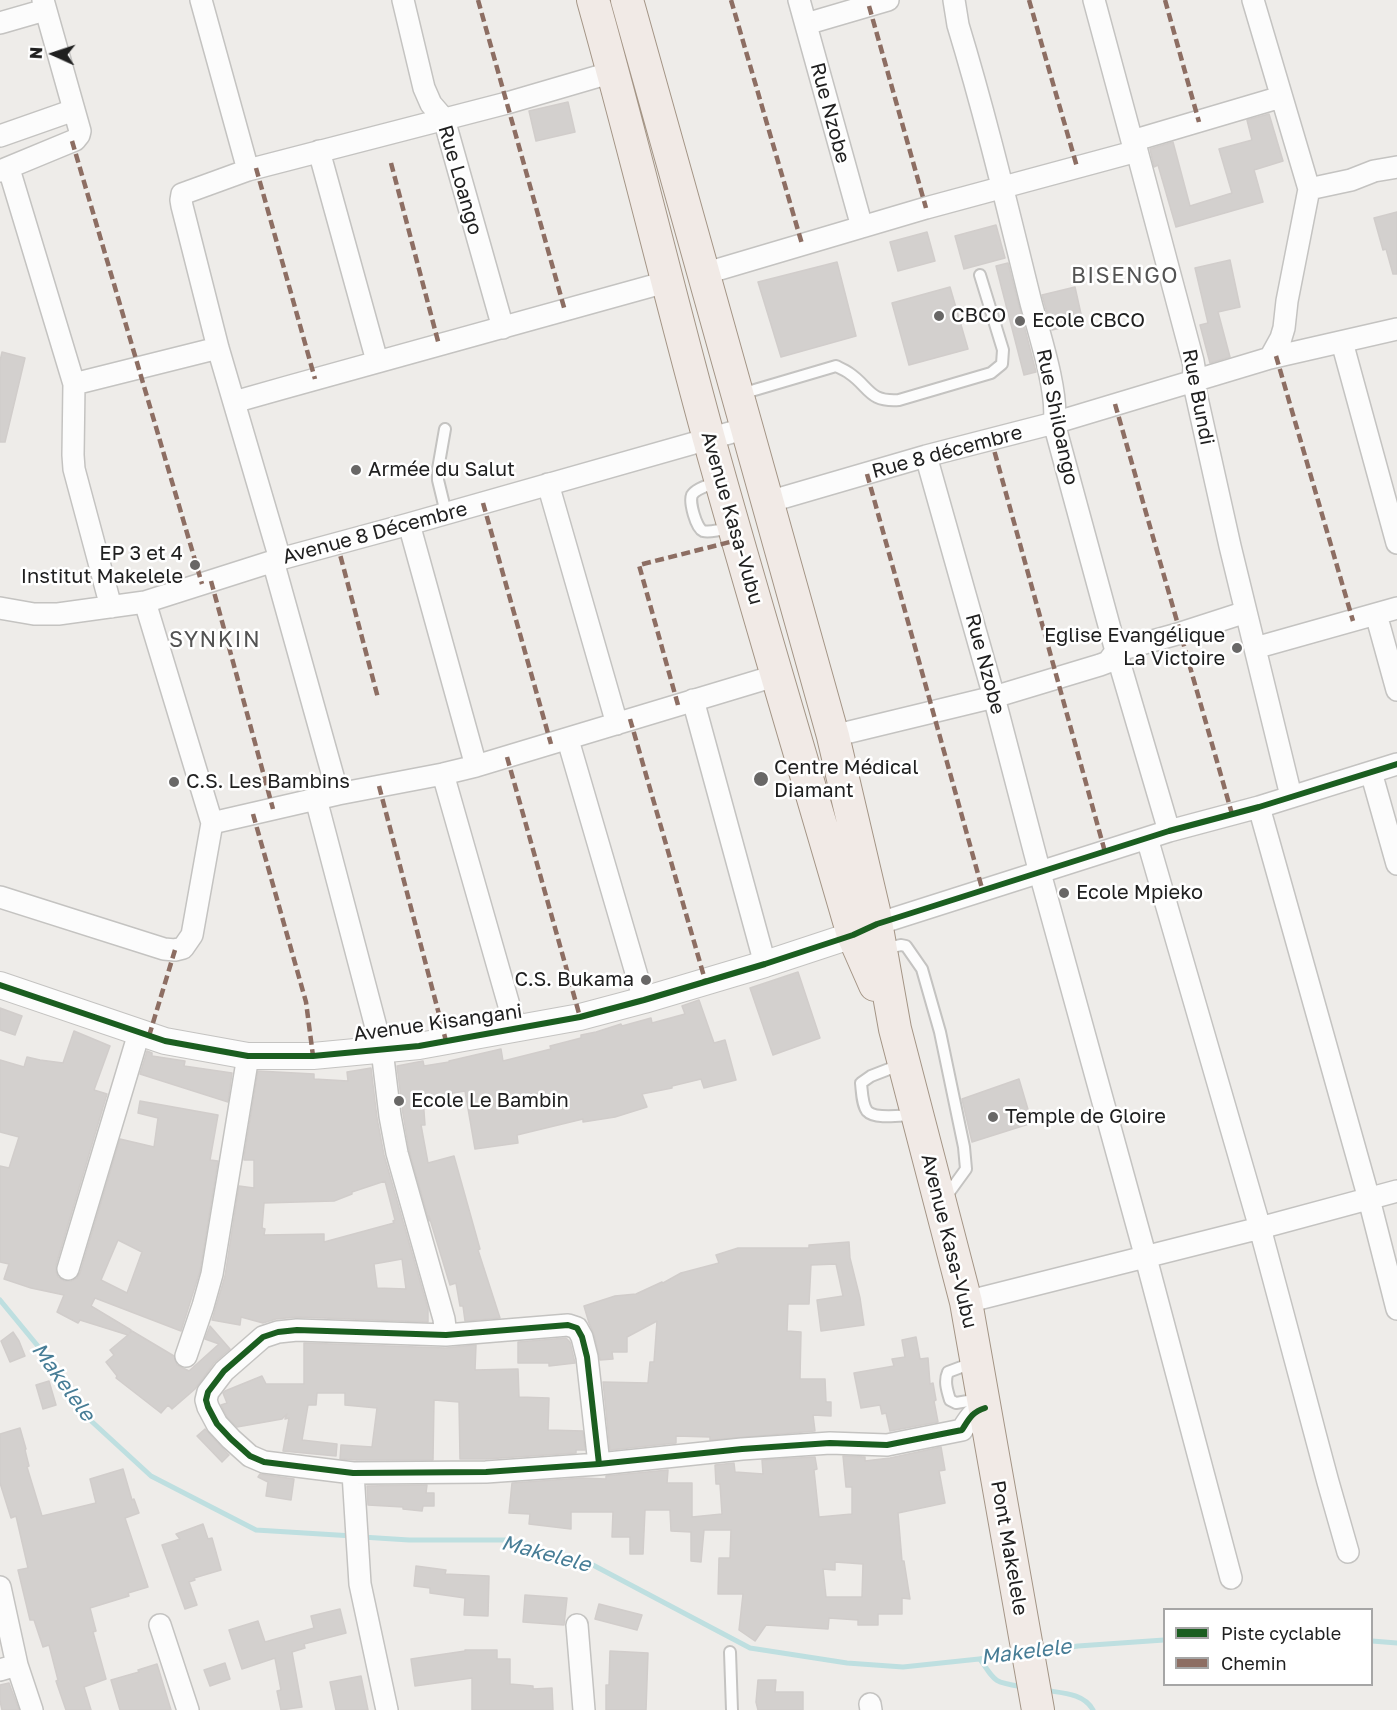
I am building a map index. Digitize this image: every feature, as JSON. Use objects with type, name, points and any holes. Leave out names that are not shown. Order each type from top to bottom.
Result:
[{"type":"main road","name":"Avenue Kasa-Vubu","points":[[593,0],[614,72],[666,282],[734,527],[778,675],[870,936],[966,1302],[994,1456]]},
{"type":"main road","name":"Avenue Kasa-Vubu","points":[[627,0],[833,736],[870,936]]},
{"type":"main road","name":"Pont Makelele","points":[[994,1456],[1038,1710]]},
{"type":"street","points":[[201,0],[248,170]]},
{"type":"street","name":"Rue Loango","points":[[403,0],[423,88],[431,105],[444,119],[502,328]]},
{"type":"street","name":"Rue Nzobe","points":[[800,0],[862,227]]},
{"type":"street","points":[[806,24],[888,0]]},
{"type":"street","name":"Rue Shiloango","points":[[954,0],[958,25],[1002,187],[1048,373],[1055,407],[1054,423],[1116,651],[1169,831]]},
{"type":"street","name":"Rue Bundi","points":[[1094,0],[1193,361],[1193,380],[1230,546],[1291,796]]},
{"type":"street","points":[[1253,0],[1309,189],[1287,301],[1284,328],[1270,358]]},
{"type":"street","points":[[0,23],[44,5],[80,131],[75,140],[5,170],[74,384],[74,469],[111,607]]},
{"type":"street","points":[[338,794],[218,348],[181,200],[182,194],[248,170],[507,103],[614,72]]},
{"type":"street","points":[[703,274],[1002,187],[1281,97]]},
{"type":"street","points":[[0,136],[74,110]]},
{"type":"street","points":[[319,151],[377,361]]},
{"type":"street","points":[[1309,189],[1351,180],[1374,171],[1397,166]]},
{"type":"street","points":[[234,402],[666,282]]},
{"type":"street","name":"Rue 8 décembre","points":[[768,502],[926,456],[1054,423],[1270,358],[1397,329]]},
{"type":"street","points":[[1342,342],[1397,543]]},
{"type":"street","points":[[74,384],[218,348]]},
{"type":"street","name":"Avenue 8 Décembre","points":[[0,608],[34,614],[58,614],[145,602],[276,560],[747,428]]},
{"type":"street","name":"Rue Nzobe","points":[[926,456],[994,697],[1231,1578]]},
{"type":"street","points":[[548,484],[616,724]]},
{"type":"street","points":[[409,524],[476,766]]},
{"type":"street","points":[[0,897],[164,949],[183,948],[192,935],[212,823],[145,602]]},
{"type":"street","points":[[1255,648],[1397,608]]},
{"type":"street","points":[[833,736],[994,697],[1108,662],[1116,651],[1246,612]]},
{"type":"street","points":[[1376,614],[1397,690]]},
{"type":"street","points":[[212,823],[476,766],[778,675]]},
{"type":"street","points":[[693,700],[765,964]]},
{"type":"street","points":[[568,740],[644,1000]]},
{"type":"street","points":[[870,936],[1040,873],[1147,838],[1259,807],[1397,764]]},
{"type":"street","points":[[1371,772],[1397,864]]},
{"type":"street","points":[[442,774],[516,1030]]},
{"type":"street","points":[[316,799],[382,1050],[393,1134],[444,1319],[446,1335]]},
{"type":"street","points":[[1259,807],[1369,1199],[1397,1309]]},
{"type":"street","points":[[1147,838],[1260,1228],[1348,1552]]},
{"type":"street","name":"Avenue Kisangani","points":[[0,985],[165,1041],[248,1056],[313,1056],[418,1046],[580,1017],[870,936]]},
{"type":"street","points":[[68,1269],[139,1033]]},
{"type":"street","points":[[186,1356],[204,1306],[212,1274],[248,1056]]},
{"type":"street","points":[[966,1302],[1146,1258],[1397,1191]]},
{"type":"street","points":[[599,1464],[587,1357],[577,1328],[568,1325],[446,1335],[297,1330],[278,1332],[263,1337],[224,1371],[208,1392],[206,1400],[217,1424],[250,1456],[264,1462],[353,1473],[486,1472],[599,1464],[742,1449],[830,1443],[887,1445],[962,1430],[970,1416],[984,1403]]},
{"type":"street","points":[[353,1473],[360,1584],[387,1710]]},
{"type":"street","points":[[0,1587],[9,1667],[32,1710]]},
{"type":"street","points":[[160,1625],[188,1710]]},
{"type":"street","points":[[576,1625],[584,1710]]},
{"type":"lane","points":[[737,395],[836,366],[850,373],[876,398],[887,401],[899,400],[991,373],[1002,364],[1004,350],[980,275]]},
{"type":"lane","points":[[445,429],[438,480],[446,513]]},
{"type":"lane","points":[[870,936],[906,946],[922,969],[940,1032],[964,1148],[966,1169],[941,1203]]},
{"type":"lane","points":[[904,1063],[871,1076],[861,1083],[863,1101],[867,1111],[876,1116],[917,1114]]},
{"type":"lane","points":[[730,1652],[732,1710]]},
{"type":"building","points":[[568,102],[575,132],[536,141],[529,111]]},
{"type":"building","points":[[1269,114],[1283,161],[1254,170],[1263,202],[1176,227],[1158,165],[1154,167],[1150,149],[1173,142],[1190,206],[1232,193],[1219,149],[1252,140],[1247,120]]},
{"type":"building","points":[[1397,212],[1397,274],[1393,274],[1374,218]]},
{"type":"building","points":[[996,225],[1005,258],[964,269],[955,236]]},
{"type":"building","points":[[927,232],[935,261],[898,271],[890,242]]},
{"type":"building","points":[[1230,260],[1240,307],[1218,312],[1230,357],[1210,363],[1200,325],[1208,323],[1195,268]]},
{"type":"building","points":[[837,262],[856,336],[781,357],[758,282]]},
{"type":"building","name":"CBCO","points":[[1008,263],[1036,372],[1024,375],[996,266]]},
{"type":"building","name":"CBCO","points":[[950,287],[968,349],[909,365],[892,303]]},
{"type":"building","points":[[1075,287],[1083,323],[1052,330],[1042,295]]},
{"type":"building","points":[[2,352],[25,358],[5,442],[0,442]]},
{"type":"building","points":[[798,972],[820,1038],[773,1055],[750,988]]},
{"type":"building","points":[[699,1000],[714,1043],[725,1040],[736,1080],[704,1088],[701,1079],[672,1086],[672,1088],[642,1094],[647,1107],[615,1117],[583,1122],[583,1119],[517,1135],[518,1143],[475,1149],[465,1091],[423,1098],[425,1125],[421,1125],[428,1163],[454,1156],[480,1249],[478,1250],[500,1318],[465,1321],[456,1283],[450,1285],[409,1150],[397,1066],[423,1061],[424,1066],[449,1062],[501,1049],[503,1061],[551,1049],[550,1046],[621,1024],[622,1026],[651,1018],[652,1023],[685,1014],[682,1006]]},
{"type":"building","points":[[0,1008],[22,1016],[15,1035],[0,1030]]},
{"type":"building","points":[[74,1031],[110,1046],[94,1090],[107,1094],[56,1265],[58,1277],[64,1281],[77,1278],[80,1273],[120,1139],[154,1147],[158,1118],[138,1113],[140,1101],[218,1115],[210,1160],[218,1161],[200,1271],[181,1331],[95,1298],[91,1306],[131,1330],[130,1333],[132,1331],[174,1356],[177,1365],[189,1371],[219,1344],[205,1339],[210,1326],[230,1349],[214,1363],[195,1389],[172,1409],[168,1405],[161,1413],[116,1378],[117,1376],[106,1362],[114,1355],[110,1350],[128,1335],[80,1320],[78,1323],[57,1312],[64,1295],[4,1279],[9,1264],[0,1262],[0,1166],[9,1168],[19,1137],[0,1132],[0,1060],[24,1067],[27,1057],[63,1063]],"holes":[[[118,1240],[142,1252],[127,1293],[101,1280]]]},
{"type":"building","points":[[147,1051],[152,1053],[152,1056],[185,1061],[184,1066],[232,1073],[228,1102],[140,1074]]},
{"type":"building","points":[[371,1068],[384,1155],[428,1309],[428,1322],[297,1317],[263,1323],[241,1317],[240,1325],[212,1320],[225,1276],[239,1186],[254,1188],[254,1160],[244,1160],[244,1157],[258,1071],[314,1074],[314,1079],[348,1081],[347,1072]],"holes":[[[385,1181],[394,1223],[324,1242],[324,1234],[264,1235],[265,1229],[262,1228],[264,1203],[334,1201],[352,1192]],[[402,1259],[406,1289],[377,1288],[374,1264]]]},
{"type":"building","points":[[1019,1079],[1032,1123],[972,1142],[962,1099]]},
{"type":"building","points":[[849,1242],[850,1258],[864,1325],[821,1331],[817,1300],[843,1296],[836,1264],[811,1265],[809,1304],[788,1304],[787,1331],[801,1332],[800,1379],[825,1379],[826,1402],[831,1402],[831,1416],[813,1415],[815,1431],[710,1440],[710,1437],[676,1436],[676,1443],[610,1450],[603,1382],[648,1383],[650,1362],[654,1362],[657,1321],[627,1337],[627,1352],[612,1352],[613,1359],[600,1360],[584,1306],[615,1296],[636,1294],[681,1273],[719,1263],[716,1255],[738,1248],[809,1248],[809,1245]]},
{"type":"building","points":[[13,1332],[25,1356],[10,1362],[1,1341]]},
{"type":"building","points":[[916,1337],[920,1359],[928,1358],[930,1384],[933,1383],[938,1422],[890,1431],[886,1413],[882,1414],[880,1405],[861,1408],[854,1373],[894,1366],[892,1359],[905,1357],[902,1340]]},
{"type":"building","points":[[566,1338],[570,1342],[575,1363],[549,1366],[549,1363],[518,1363],[518,1342]]},
{"type":"building","points":[[304,1343],[446,1348],[476,1345],[475,1370],[518,1369],[519,1397],[549,1398],[548,1430],[583,1431],[585,1450],[576,1450],[576,1453],[460,1459],[459,1402],[434,1400],[433,1460],[340,1459],[341,1445],[372,1447],[377,1408],[345,1405],[345,1393],[317,1393],[316,1405],[308,1405],[302,1440],[337,1444],[336,1456],[283,1451],[289,1418],[285,1419],[287,1414],[282,1419],[237,1427],[227,1417],[221,1405],[227,1403],[223,1393],[262,1376],[266,1384],[304,1384]]},
{"type":"building","points":[[49,1381],[56,1405],[43,1409],[36,1385]]},
{"type":"building","points":[[20,1428],[26,1449],[29,1466],[27,1467],[42,1516],[96,1503],[90,1479],[123,1469],[132,1500],[134,1499],[139,1513],[125,1518],[148,1587],[128,1593],[129,1596],[90,1608],[96,1631],[93,1632],[106,1679],[84,1687],[91,1710],[66,1710],[56,1681],[58,1680],[49,1645],[43,1647],[34,1620],[30,1620],[18,1570],[28,1568],[16,1516],[11,1518],[0,1483],[0,1434]]},
{"type":"building","points":[[205,1429],[229,1455],[222,1462],[197,1436]]},
{"type":"building","points":[[941,1447],[945,1470],[939,1471],[945,1503],[898,1513],[902,1561],[904,1561],[910,1599],[902,1598],[902,1614],[878,1614],[878,1625],[858,1625],[858,1620],[829,1618],[828,1629],[766,1625],[755,1641],[739,1630],[743,1594],[718,1594],[719,1558],[730,1558],[731,1530],[704,1530],[701,1562],[691,1561],[691,1532],[671,1531],[670,1510],[645,1510],[643,1554],[630,1554],[630,1537],[612,1537],[613,1512],[571,1512],[571,1529],[529,1524],[530,1514],[509,1513],[512,1483],[582,1478],[606,1479],[606,1476],[668,1470],[667,1483],[692,1483],[692,1517],[722,1514],[720,1484],[716,1484],[715,1465],[734,1463],[735,1472],[763,1474],[762,1460],[815,1457],[817,1469],[814,1470],[819,1517],[852,1514],[852,1487],[846,1487],[843,1456],[865,1457],[865,1461]],"holes":[[[835,1562],[863,1564],[862,1597],[826,1597],[823,1569],[835,1570]]]},
{"type":"building","points":[[260,1474],[294,1479],[291,1500],[266,1496],[268,1482],[258,1477]]},
{"type":"building","points":[[427,1485],[426,1493],[434,1493],[434,1506],[423,1506],[422,1511],[403,1509],[403,1507],[368,1505],[367,1486]]},
{"type":"building","points":[[203,1524],[208,1539],[212,1538],[221,1570],[194,1578],[195,1580],[189,1582],[197,1605],[185,1609],[162,1545],[180,1539],[176,1534]]},
{"type":"building","points":[[416,1566],[446,1570],[445,1574],[489,1576],[488,1616],[464,1615],[465,1598],[430,1593],[430,1588],[414,1586]]},
{"type":"building","points":[[525,1595],[567,1598],[564,1625],[523,1622]]},
{"type":"building","points":[[599,1604],[642,1615],[637,1630],[595,1619]]},
{"type":"building","points":[[340,1609],[346,1633],[304,1644],[305,1648],[292,1652],[302,1707],[281,1710],[277,1691],[281,1690],[275,1658],[242,1669],[229,1630],[258,1621],[265,1642],[314,1628],[311,1616]]},
{"type":"building","points":[[465,1650],[497,1650],[497,1659],[510,1659],[510,1684],[533,1686],[533,1689],[552,1688],[553,1710],[472,1710],[472,1678],[415,1686],[411,1659]]},
{"type":"building","points":[[610,1651],[648,1653],[646,1710],[606,1710]]},
{"type":"building","points":[[225,1663],[230,1679],[210,1686],[204,1670]]},
{"type":"building","points":[[157,1664],[171,1710],[120,1710],[111,1680]]},
{"type":"building","points":[[361,1676],[368,1710],[336,1710],[330,1682]]},
{"type":"building","points":[[758,1680],[776,1680],[775,1692],[803,1692],[803,1710],[758,1710],[756,1702]]},
{"type":"building","points":[[9,1683],[19,1710],[2,1710],[0,1685]]},
{"type":"waterway","name":"Makelele","points":[[0,1300],[51,1362],[89,1419],[151,1476],[256,1530],[353,1536]]},
{"type":"waterway","name":"Makelele","points":[[362,1537],[409,1540],[507,1540],[591,1564],[750,1648],[847,1663],[903,1667],[1017,1655]]},
{"type":"waterway","name":"Makelele","points":[[1038,1652],[1078,1646],[1163,1640]]},
{"type":"waterway","name":"Makelele","points":[[1373,1641],[1397,1643]]},
{"type":"waterway","points":[[980,1659],[989,1673],[997,1680],[1023,1687]]},
{"type":"waterway","points":[[1044,1690],[1078,1697],[1089,1704],[1093,1710]]},
{"type":"marked path","points":[[478,0],[565,311]]},
{"type":"marked path","points":[[731,0],[802,244]]},
{"type":"marked path","points":[[1029,0],[1077,167]]},
{"type":"marked path","points":[[1165,0],[1199,122]]},
{"type":"marked path","points":[[869,6],[926,208]]},
{"type":"marked path","points":[[72,141],[202,584]]},
{"type":"marked path","points":[[391,163],[439,345]]},
{"type":"marked path","points":[[256,168],[315,379]]},
{"type":"marked path","points":[[1276,356],[1353,621]]},
{"type":"marked path","points":[[1115,404],[1232,814]]},
{"type":"marked path","points":[[991,439],[1105,852]]},
{"type":"marked path","points":[[867,474],[983,892]]},
{"type":"marked path","points":[[483,503],[551,744]]},
{"type":"marked path","points":[[678,705],[639,565],[738,540]]},
{"type":"marked path","points":[[337,543],[378,698]]},
{"type":"marked path","points":[[211,581],[273,809]]},
{"type":"marked path","points":[[630,719],[705,980]]},
{"type":"marked path","points":[[507,757],[580,1017]]},
{"type":"marked path","points":[[379,786],[446,1041]]},
{"type":"marked path","points":[[253,814],[306,1002],[313,1056]]},
{"type":"marked path","points":[[149,1036],[175,950]]},
{"type":"cycle path","points":[[0,985],[165,1041],[248,1056],[313,1056],[419,1046],[580,1017],[644,1000],[765,964],[853,935],[877,924],[1169,831],[1259,807],[1397,764]]},
{"type":"cycle path","points":[[599,1464],[587,1357],[577,1328],[568,1325],[446,1335],[297,1330],[278,1332],[263,1337],[224,1371],[208,1392],[206,1400],[217,1424],[250,1456],[264,1462],[353,1473],[486,1472],[599,1464],[742,1449],[830,1443],[887,1445],[962,1430],[974,1414],[985,1408]]},
{"type":"place","name":"CBCO","points":[[939,316]]},
{"type":"place","name":"Ecole CBCO","points":[[1020,321]]},
{"type":"place","name":"Armée du Salut","points":[[356,470]]},
{"type":"place","name":"EP 3 et 4 Institut Makelele","points":[[195,565]]},
{"type":"place","name":"Eglise Evangélique La Victoire","points":[[1237,648]]},
{"type":"place","name":"Centre Médical Diamant","points":[[761,779]]},
{"type":"place","name":"C.S. Les Bambins","points":[[174,782]]},
{"type":"place","name":"Ecole Mpieko","points":[[1064,893]]},
{"type":"place","name":"C.S. Bukama","points":[[646,980]]},
{"type":"place","name":"Ecole Le Bambin","points":[[399,1101]]},
{"type":"place","name":"Temple de Gloire","points":[[993,1117]]},
{"type":"district","name":"BISENGO","points":[[1125,276]]},
{"type":"district","name":"SYNKIN","points":[[215,640]]}]
